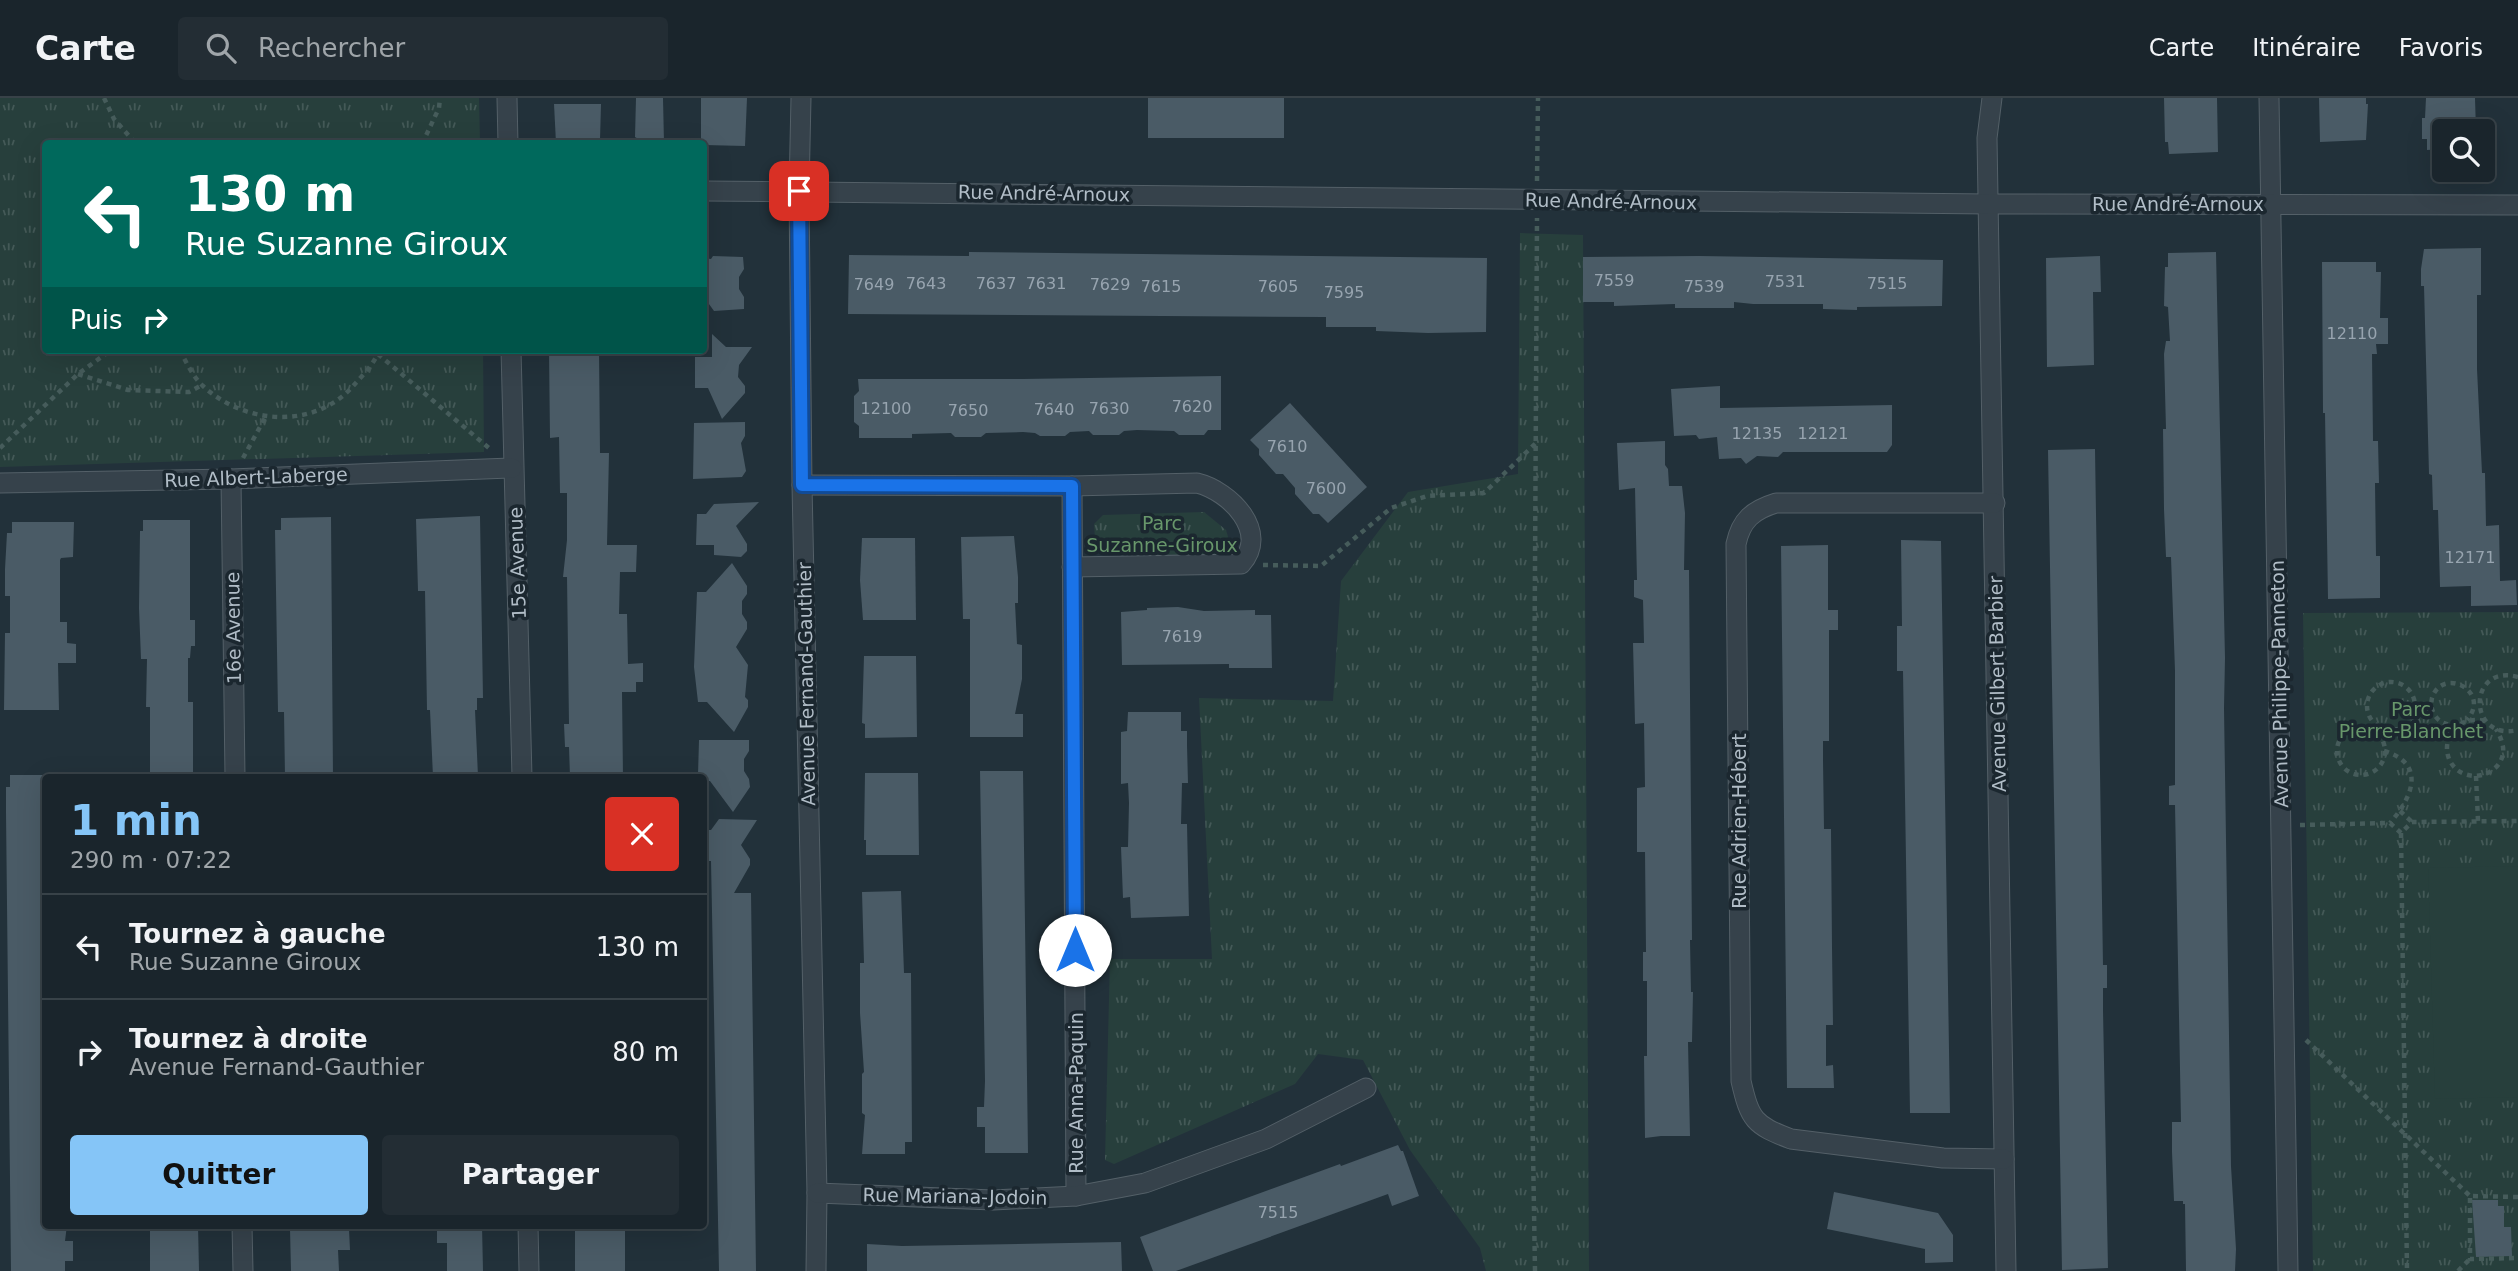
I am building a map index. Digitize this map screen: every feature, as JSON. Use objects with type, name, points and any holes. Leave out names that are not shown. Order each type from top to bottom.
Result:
[{"type":"street","points":[[507,98],[508,140]]},
{"type":"street","name":"Avenue Fernand-Gauthier","points":[[801,98],[799,191],[802,485],[817,1271]]},
{"type":"street","name":"Avenue Gilbert Barbier","points":[[1992,98],[1987,138],[2006,1271]]},
{"type":"street","name":"Avenue Philippe-Panneton","points":[[2269,98],[2288,1271]]},
{"type":"street","name":"Rue André-Arnoux","points":[[707,191],[1989,204],[2518,205]]},
{"type":"street","name":"15e Avenue","points":[[511,354],[522,774]]},
{"type":"street","name":"Rue Albert-Laberge","points":[[0,483],[231,479],[512,468]]},
{"type":"street","name":"16e Avenue","points":[[231,479],[236,774]]},
{"type":"street","points":[[802,485],[1072,486],[1197,483],[1215,488],[1249,522],[1250,548],[1248,556],[1241,564],[1072,567]]},
{"type":"street","name":"Rue Anna-Paquin","points":[[1072,486],[1076,1196]]},
{"type":"street","name":"Rue Adrien-Hébert","points":[[1995,503],[1776,503],[1760,507],[1748,516],[1739,530],[1736,544],[1741,1081],[1746,1102],[1755,1121],[1791,1139],[1943,1158],[2004,1159]]},
{"type":"street","name":"Rue Mariana-Jodoin","points":[[817,1193],[993,1200],[1076,1196],[1145,1183],[1254,1144],[1366,1088]]},
{"type":"street","points":[[242,1229],[243,1271]]},
{"type":"street","points":[[528,1229],[529,1271]]},
{"type":"path","points":[[104,98],[114,119],[132,140]]},
{"type":"path","points":[[424,140],[439,108],[440,98]]},
{"type":"path","points":[[1535,1271],[1532,1090],[1538,98]]},
{"type":"path","points":[[0,448],[78,374],[106,354]]},
{"type":"path","points":[[183,354],[202,385],[220,400],[266,416],[306,416],[330,407],[346,394],[377,354]]},
{"type":"path","points":[[381,354],[512,468]]},
{"type":"path","points":[[78,374],[128,390],[188,392],[202,385]]},
{"type":"path","points":[[231,479],[266,416]]},
{"type":"path","points":[[1241,564],[1321,566],[1391,508],[1427,496],[1484,493],[1536,443]]},
{"type":"path","points":[[2485,721],[2479,704],[2482,691],[2498,676],[2518,677]]},
{"type":"path","points":[[2416,705],[2412,693],[2400,682],[2391,681],[2376,687],[2367,701],[2367,709],[2370,718],[2376,729],[2382,741],[2385,751],[2381,764],[2369,774],[2353,773],[2341,763],[2337,748],[2344,734],[2365,727],[2376,729],[2390,730],[2404,727],[2414,715],[2416,705]]},
{"type":"path","points":[[2458,725],[2445,724],[2438,720],[2431,705],[2434,693],[2445,684],[2458,683],[2470,692],[2473,711],[2447,740],[2446,750],[2449,759],[2462,773],[2476,776],[2490,772],[2501,758],[2502,740],[2496,729]]},
{"type":"path","points":[[2470,692],[2482,691]]},
{"type":"path","points":[[2416,705],[2431,705]]},
{"type":"path","points":[[2466,720],[2485,721],[2496,729],[2510,732],[2518,730]]},
{"type":"path","points":[[2385,751],[2398,758],[2411,773],[2412,788],[2390,823]]},
{"type":"path","points":[[2476,776],[2477,821]]},
{"type":"path","points":[[2400,811],[2412,822],[2518,821]]},
{"type":"path","points":[[2407,1271],[2401,833],[2412,822]]},
{"type":"path","points":[[2282,825],[2390,823],[2401,833]]},
{"type":"path","points":[[2286,1021],[2470,1196],[2518,1197]]},
{"type":"path","points":[[2470,1196],[2470,1259]]},
{"type":"path","points":[[2458,1271],[2470,1259],[2518,1258]]},
{"type":"green space","points":[[0,98],[479,98],[480,140],[42,140],[42,354],[483,354],[484,452],[0,467]]},
{"type":"green space","points":[[1520,233],[1583,235],[1589,1271],[1486,1271],[1480,1248],[1410,1150],[1363,1060],[1318,1054],[1295,1084],[1114,1164],[1105,1160],[1110,959],[1212,959],[1199,698],[1333,701],[1341,581],[1408,492],[1518,474]]},
{"type":"green space","name":"Parc Suzanne-Giroux","points":[[1204,512],[1226,530],[1231,547],[1223,556],[1096,553],[1094,524],[1103,515]]},
{"type":"green space","name":"Parc Pierre-Blanchet","points":[[2518,612],[2518,1271],[2313,1271],[2303,613]]},
{"type":"green space","points":[[2518,866],[2518,1097],[2435,1099],[2428,868]]},
{"type":"building","points":[[636,98],[663,98],[664,140],[640,140],[635,137]]},
{"type":"building","points":[[701,98],[747,98],[745,146],[707,145],[707,140],[701,140]]},
{"type":"building","points":[[1148,98],[1284,98],[1284,138],[1148,138]]},
{"type":"building","points":[[2164,98],[2217,98],[2218,152],[2169,154],[2168,142],[2165,142]]},
{"type":"building","points":[[2319,98],[2366,98],[2366,140],[2320,142]]},
{"type":"building","points":[[2426,98],[2475,98],[2476,119],[2432,119],[2432,150],[2427,150],[2427,139],[2422,139],[2422,118],[2425,118]]},
{"type":"building","points":[[554,104],[601,104],[600,140],[556,140]]},
{"type":"building","points":[[2481,248],[2481,295],[2477,295],[2477,369],[2486,526],[2499,525],[2500,581],[2516,580],[2517,605],[2471,606],[2471,586],[2440,587],[2438,510],[2433,510],[2432,475],[2429,474],[2424,286],[2421,286],[2421,269],[2424,249]]},
{"type":"building","points":[[969,252],[1487,258],[1486,332],[1428,333],[1376,331],[1376,327],[1326,327],[1326,317],[848,314],[849,255],[969,256]]},
{"type":"building","points":[[2216,252],[2225,658],[2231,1166],[2236,1249],[2235,1271],[2186,1271],[2185,1204],[2183,1201],[2174,1201],[2172,1152],[2172,1122],[2181,1122],[2175,805],[2169,805],[2169,786],[2175,785],[2175,671],[2171,557],[2166,557],[2164,509],[2164,354],[2166,341],[2170,341],[2168,307],[2164,306],[2165,267],[2168,267],[2168,253]]},
{"type":"building","points":[[713,256],[743,257],[744,269],[739,277],[739,289],[744,297],[744,309],[714,311],[707,301],[707,258]]},
{"type":"building","points":[[2100,256],[2101,292],[2093,292],[2094,365],[2047,367],[2046,258]]},
{"type":"building","points":[[1583,257],[1943,260],[1942,306],[1857,307],[1857,310],[1823,309],[1823,304],[1734,302],[1734,308],[1675,308],[1675,304],[1614,306],[1614,302],[1583,302]]},
{"type":"building","points":[[2322,262],[2376,262],[2376,272],[2381,272],[2380,318],[2388,318],[2388,344],[2376,344],[2377,354],[2372,354],[2373,441],[2378,441],[2379,483],[2375,483],[2376,556],[2380,556],[2380,598],[2328,599]]},
{"type":"building","points":[[712,334],[726,347],[752,347],[739,365],[738,377],[745,386],[745,393],[722,419],[708,388],[695,388],[695,357],[712,357]]},
{"type":"building","points":[[549,354],[599,354],[600,453],[609,453],[607,545],[637,545],[636,572],[620,572],[619,614],[627,614],[628,664],[643,663],[643,682],[636,682],[636,692],[622,692],[623,774],[570,774],[569,747],[565,747],[564,724],[569,724],[567,577],[563,577],[567,540],[567,493],[560,493],[559,437],[550,438]]},
{"type":"building","points":[[1221,376],[1221,430],[1208,430],[1204,435],[1137,430],[1124,431],[1119,435],[1093,435],[1089,431],[1070,432],[1065,436],[1040,436],[1023,432],[986,433],[981,437],[955,437],[951,433],[912,434],[912,438],[859,438],[859,426],[854,422],[854,396],[859,391],[858,379]]},
{"type":"building","points":[[1720,386],[1720,408],[1892,405],[1892,445],[1887,452],[1783,452],[1778,457],[1757,456],[1746,464],[1741,458],[1719,459],[1717,437],[1699,439],[1696,435],[1674,436],[1671,389]]},
{"type":"building","points":[[1290,403],[1367,487],[1328,523],[1319,514],[1313,514],[1295,494],[1295,488],[1283,474],[1276,474],[1250,440]]},
{"type":"building","points":[[745,422],[745,436],[741,443],[746,471],[742,477],[693,479],[694,423]]},
{"type":"building","points":[[1665,441],[1665,465],[1668,469],[1669,486],[1682,486],[1685,513],[1684,570],[1689,570],[1690,940],[1693,992],[1692,1042],[1688,1042],[1690,1136],[1645,1138],[1645,852],[1637,852],[1637,788],[1645,787],[1644,723],[1635,724],[1633,643],[1644,643],[1643,600],[1634,597],[1634,580],[1637,580],[1635,488],[1619,490],[1617,443]]},
{"type":"building","points":[[2095,449],[2103,965],[2107,965],[2103,1010],[2108,1268],[2062,1270],[2048,450]]},
{"type":"building","points":[[759,502],[736,526],[747,544],[747,551],[741,557],[714,555],[714,545],[696,545],[697,514],[706,514],[714,504]]},
{"type":"building","points":[[480,516],[483,698],[477,698],[475,710],[478,774],[433,774],[430,710],[427,710],[425,591],[418,591],[416,519]]},
{"type":"building","points":[[331,517],[333,774],[285,774],[284,712],[278,712],[275,530],[281,530],[281,518]]},
{"type":"building","points":[[143,520],[190,520],[190,620],[195,620],[195,646],[191,646],[188,658],[188,702],[193,702],[193,774],[150,774],[150,707],[146,707],[147,659],[141,659],[139,608],[140,531],[143,531]]},
{"type":"building","points":[[12,522],[74,522],[73,557],[60,560],[60,622],[67,622],[67,643],[76,644],[76,663],[58,663],[59,710],[4,710],[5,633],[10,633],[10,596],[5,596],[5,569],[7,533],[12,533]]},
{"type":"building","points":[[1014,536],[1018,577],[1018,603],[1015,603],[1017,644],[1022,645],[1022,679],[1015,714],[1023,714],[1023,737],[970,737],[970,619],[963,619],[961,537]]},
{"type":"building","points":[[862,538],[915,538],[916,620],[863,620],[860,580]]},
{"type":"building","points":[[1901,540],[1941,541],[1950,1113],[1910,1113],[1903,671],[1897,671],[1897,626],[1902,626]]},
{"type":"building","points":[[1828,545],[1828,610],[1838,610],[1838,630],[1829,630],[1829,741],[1823,741],[1824,829],[1831,829],[1833,1025],[1826,1025],[1826,1066],[1833,1065],[1834,1088],[1787,1088],[1781,546]]},
{"type":"building","points":[[732,563],[747,586],[747,594],[742,601],[742,614],[747,622],[747,629],[736,647],[748,665],[745,697],[748,707],[734,732],[707,702],[698,702],[694,667],[697,592],[706,592]]},
{"type":"building","points":[[1178,607],[1204,611],[1255,610],[1255,615],[1271,615],[1272,668],[1229,668],[1229,664],[1122,665],[1121,612]]},
{"type":"building","points":[[864,656],[916,656],[917,737],[865,738],[865,724],[862,723]]},
{"type":"building","points":[[1128,712],[1181,712],[1181,731],[1187,731],[1188,783],[1182,783],[1181,824],[1187,824],[1189,916],[1131,918],[1130,897],[1123,898],[1121,847],[1128,847],[1129,803],[1128,783],[1121,784],[1121,732],[1127,731]]},
{"type":"building","points":[[699,740],[749,740],[744,771],[750,787],[733,812],[710,781],[707,781],[707,774],[698,774]]},
{"type":"building","points":[[980,771],[1023,771],[1028,1153],[985,1153],[985,1127],[977,1127],[977,1107],[984,1107],[985,1081]]},
{"type":"building","points":[[865,773],[918,773],[919,855],[866,855]]},
{"type":"building","points":[[10,775],[42,775],[42,1229],[66,1229],[65,1241],[73,1241],[73,1261],[65,1261],[65,1271],[11,1271],[6,813],[6,787],[10,787]]},
{"type":"building","points":[[719,819],[757,820],[741,845],[750,859],[750,865],[734,893],[751,893],[756,1271],[719,1271],[711,861],[707,861],[707,830],[711,830]]},
{"type":"building","points":[[901,891],[904,973],[911,973],[912,1142],[905,1142],[905,1154],[862,1154],[865,1115],[862,1113],[864,1072],[860,1013],[860,963],[864,963],[862,892]]},
{"type":"building","points":[[1398,1145],[1403,1151],[1419,1196],[1392,1206],[1388,1194],[1176,1271],[1153,1271],[1140,1237]]},
{"type":"building","points":[[1834,1192],[1938,1213],[1953,1235],[1953,1262],[1925,1263],[1925,1249],[1827,1229]]},
{"type":"building","points":[[2472,1200],[2498,1200],[2498,1206],[2504,1206],[2504,1227],[2511,1227],[2512,1256],[2476,1257]]},
{"type":"building","points":[[150,1229],[198,1229],[199,1271],[150,1271]]},
{"type":"building","points":[[290,1229],[349,1229],[350,1250],[338,1250],[339,1271],[291,1271]]},
{"type":"building","points":[[437,1229],[482,1229],[483,1271],[447,1271],[447,1243],[437,1243]]},
{"type":"building","points":[[575,1229],[625,1229],[625,1271],[575,1271]]},
{"type":"building","points":[[1121,1242],[1122,1271],[867,1271],[867,1244],[902,1246]]},
{"type":"route","points":[[799,191],[802,485],[1072,486],[1075,950]]}]
